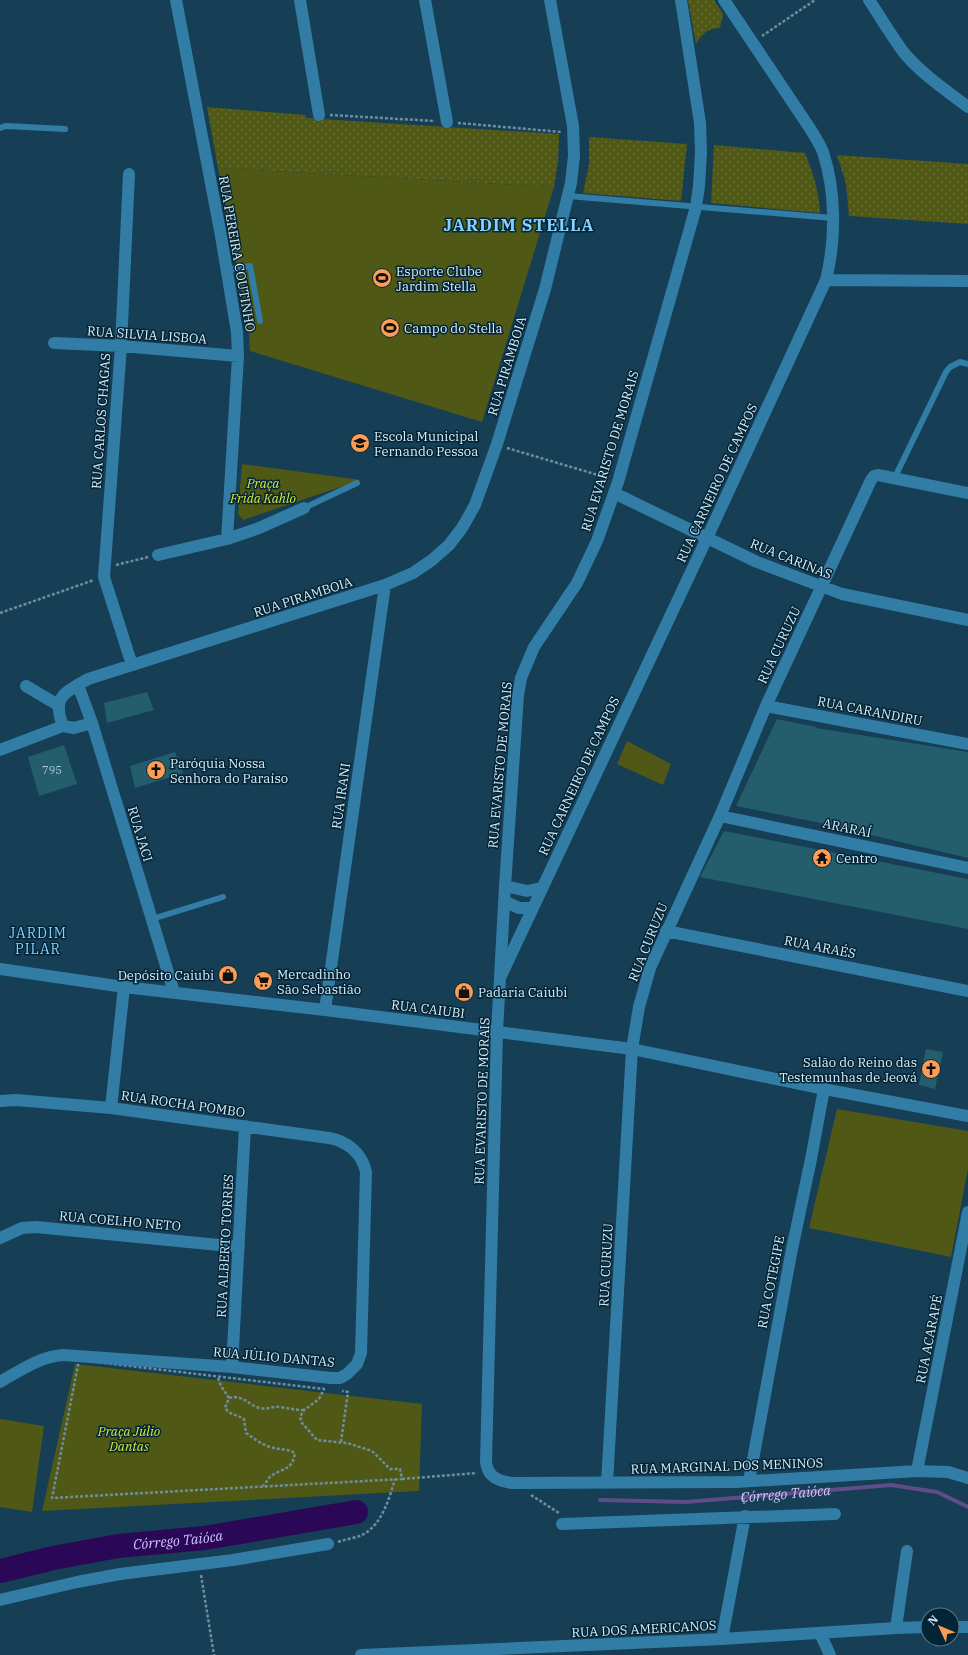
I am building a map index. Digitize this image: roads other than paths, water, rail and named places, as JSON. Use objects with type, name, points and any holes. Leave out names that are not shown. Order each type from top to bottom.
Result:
[{"type":"street","name":"RUA PEREIRA COUTINHO","points":[[176,0],[237,332],[238,356],[227,540]]},
{"type":"street","points":[[300,0],[319,115]]},
{"type":"street","points":[[425,0],[447,122]]},
{"type":"street","name":"RUA PIRAMBOIA","points":[[58,705],[67,691],[88,679],[385,585],[413,573],[432,560],[449,545],[462,528],[475,505],[497,444],[545,289],[571,183],[574,156],[573,133],[550,0]]},
{"type":"street","name":"RUA EVARISTO DE MORAIS","points":[[489,1472],[486,1462],[497,1032],[518,695],[521,678],[534,647],[577,584],[588,563],[614,493],[696,207],[701,152],[700,123],[681,0]]},
{"type":"street","name":"RUA CARNEIRO DE CAMPOS","points":[[500,979],[541,888],[707,538],[826,280],[830,264],[833,218],[829,174],[822,150],[812,130],[724,0]]},
{"type":"street","points":[[869,0],[910,60],[968,108]]},
{"type":"street","name":"RUA CARLOS CHAGAS","points":[[129,174],[121,346],[104,572],[132,665]]},
{"type":"street","points":[[826,280],[968,281]]},
{"type":"street","name":"RUA SILVIA LISBOA","points":[[54,343],[121,346],[238,356]]},
{"type":"street","name":"RUA CURUZU","points":[[607,1483],[632,1049],[639,1007],[648,974],[666,931],[720,816],[766,706],[821,586],[874,476],[894,479]]},
{"type":"street","points":[[894,479],[968,493]]},
{"type":"street","name":"RUA CARINAS","points":[[614,493],[757,562],[842,594],[968,620]]},
{"type":"street","points":[[158,555],[227,540],[304,508]]},
{"type":"street","name":"RUA IRANI","points":[[325,1010],[385,585]]},
{"type":"street","points":[[26,686],[58,705],[58,715],[63,726]]},
{"type":"street","name":"RUA JACI","points":[[78,686],[92,723],[174,992]]},
{"type":"street","name":"RUA CARANDIRU","points":[[766,706],[968,744]]},
{"type":"street","points":[[0,750],[63,726],[74,728],[92,723]]},
{"type":"street","name":"ARARAÍ","points":[[720,816],[968,868]]},
{"type":"street","points":[[505,886],[527,891],[541,888]]},
{"type":"street","points":[[504,901],[519,908],[532,908]]},
{"type":"street","name":"RUA ARAÉS","points":[[666,931],[968,991]]},
{"type":"street","name":"RUA CAIUBI","points":[[0,969],[124,988],[174,992],[325,1010],[632,1049],[824,1089],[968,1116]]},
{"type":"street","points":[[111,1108],[124,988]]},
{"type":"street","name":"RUA COTEGIPE","points":[[746,1485],[824,1089]]},
{"type":"street","name":"RUA ROCHA POMBO","points":[[0,1101],[16,1100],[111,1108],[336,1139],[346,1144],[357,1153]]},
{"type":"street","name":"RUA ALBERTO TORRES","points":[[232,1368],[245,1126]]},
{"type":"street","name":"RUA JÚLIO DANTAS","points":[[0,1382],[33,1363],[52,1356],[63,1355],[232,1368],[323,1378],[340,1378],[348,1374],[357,1364],[361,1353],[366,1172],[357,1153]]},
{"type":"street","name":"RUA ACARAPÉ","points":[[917,1471],[968,1212]]},
{"type":"street","name":"RUA COELHO NETO","points":[[0,1238],[22,1228],[36,1227],[239,1247]]},
{"type":"street","name":"RUA MARGINAL DOS MENINOS","points":[[489,1472],[497,1480],[512,1483],[746,1485],[917,1471],[948,1472],[968,1478]]},
{"type":"street","points":[[568,1523],[744,1514],[835,1514]]},
{"type":"street","points":[[722,1639],[744,1514]]},
{"type":"street","points":[[0,1600],[84,1580],[120,1574],[199,1565],[328,1544]]},
{"type":"street","points":[[896,1628],[907,1551]]},
{"type":"street","name":"RUA DOS AMERICANOS","points":[[361,1655],[468,1653],[896,1628],[920,1628]]},
{"type":"street","points":[[820,1633],[830,1655]]},
{"type":"lane","points":[[0,128],[6,126],[65,129]]},
{"type":"lane","points":[[568,196],[833,218]]},
{"type":"lane","points":[[226,270],[250,266],[260,321]]},
{"type":"lane","points":[[894,479],[946,372],[950,367],[960,362],[968,364]]},
{"type":"lane","points":[[304,508],[357,483]]},
{"type":"lane","points":[[152,919],[223,897]]},
{"type":"waterway","name":"Córrego Taióca","points":[[600,1500],[686,1502],[891,1485],[937,1492],[968,1507]]},
{"type":"waterway","name":"Córrego Taióca","points":[[0,1571],[53,1558],[118,1546],[205,1538],[356,1512]]},
{"type":"place","name":"Esporte Clube Jardim Stella","points":[[382,278]]},
{"type":"place","name":"Campo do Stella","points":[[390,328]]},
{"type":"place","name":"Escola Municipal Fernando Pessoa","points":[[360,443]]},
{"type":"place","name":"Paróquia Nossa Senhora do Paraíso","points":[[156,770]]},
{"type":"place","name":"Centro","points":[[822,858]]},
{"type":"place","name":"Depósito Caiubi","points":[[228,975]]},
{"type":"place","name":"Mercadinho São Sebastião","points":[[263,981]]},
{"type":"place","name":"Padaria Caiubi","points":[[464,992]]},
{"type":"place","name":"Salão do Reino das Testemunhas de Jeová","points":[[931,1069]]},
{"type":"district","name":"JARDIM STELLA","points":[[519,225]]},
{"type":"district","name":"JARDIM PILAR","points":[[38,942]]},
{"type":"park label","name":"Praça Frida Kahlo","points":[[263,490]]},
{"type":"park label","name":"Praça Júlio Dantas","points":[[129,1438]]}]
